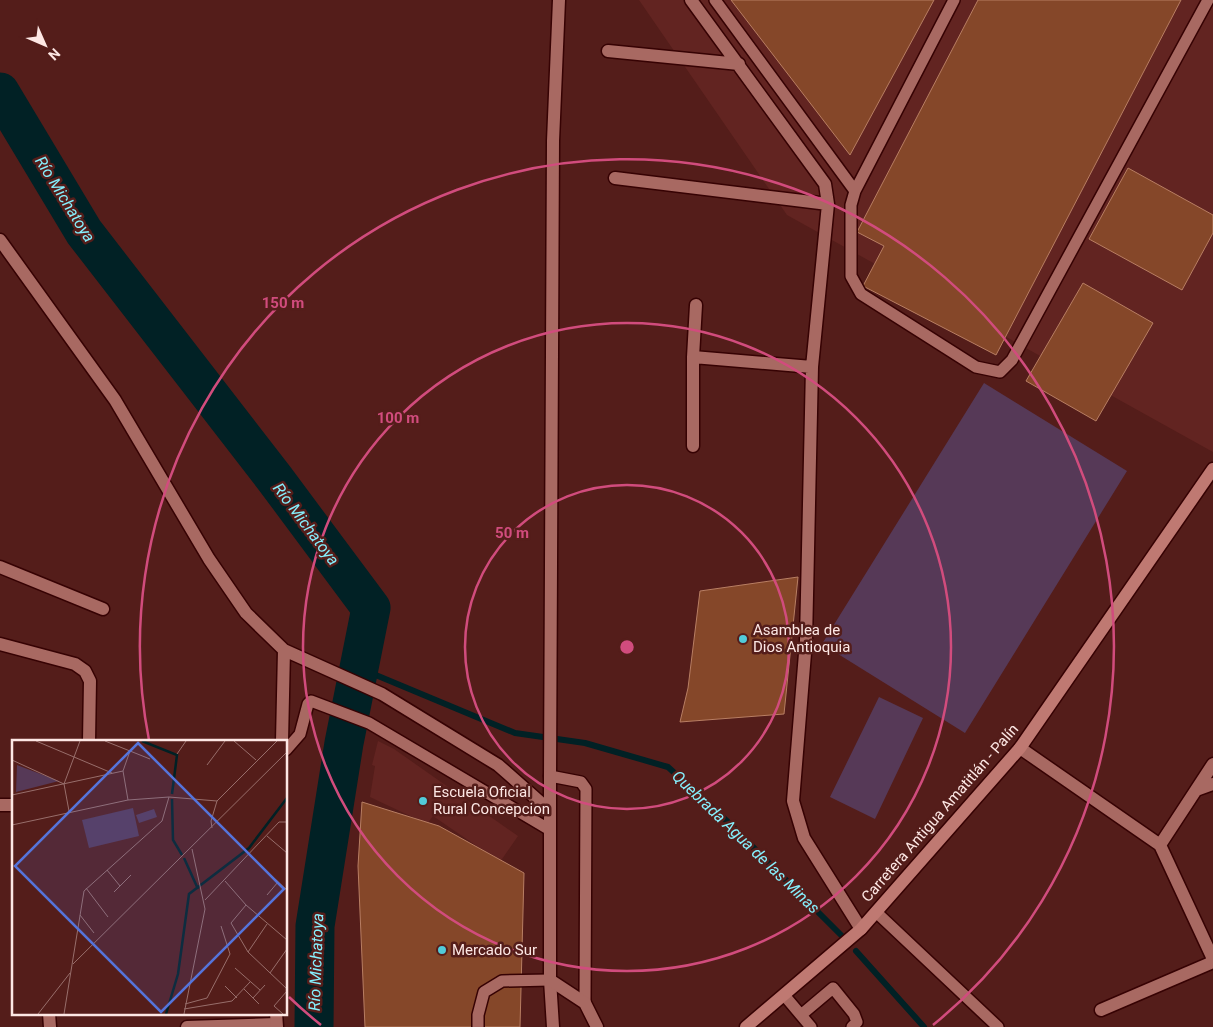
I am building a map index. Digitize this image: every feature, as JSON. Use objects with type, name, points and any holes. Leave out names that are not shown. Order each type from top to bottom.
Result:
[{"type":"main road","name":"Carretera Antigua Amatitlán - Palín","points":[[746,1027],[861,929],[1020,748],[1213,470]]},
{"type":"street","points":[[553,1027],[550,980],[549,810],[551,734],[553,141],[559,0]]},
{"type":"street","points":[[691,0],[825,184],[828,204],[812,367],[806,641],[793,801],[804,838],[861,929]]},
{"type":"street","points":[[608,51],[739,64]]},
{"type":"street","points":[[615,178],[828,204]]},
{"type":"street","points":[[0,240],[116,400],[209,559],[241,605],[284,650],[382,694],[498,765],[549,810]]},
{"type":"street","points":[[693,446],[692,357],[696,305]]},
{"type":"street","points":[[692,357],[812,367]]},
{"type":"street","points":[[0,567],[103,609]]},
{"type":"street","points":[[0,644],[74,664],[85,670],[90,681],[89,740]]},
{"type":"street","points":[[282,740],[284,650]]},
{"type":"street","points":[[1020,748],[1160,845],[1213,960],[1101,1010]]},
{"type":"street","points":[[1160,845],[1213,764]]},
{"type":"street","points":[[1196,790],[1213,784]]},
{"type":"street","points":[[550,980],[585,1003],[597,1027]]},
{"type":"street","points":[[49,1014],[50,1027]]},
{"type":"street","points":[[187,1027],[276,1021]]},
{"type":"lane","points":[[715,0],[855,191]]},
{"type":"lane","points":[[954,0],[855,191],[851,205],[851,276],[861,294],[976,366],[1000,372],[1012,360],[1208,0]]},
{"type":"lane","points":[[288,748],[300,734],[308,704],[312,701],[369,723],[550,830]]},
{"type":"lane","points":[[550,776],[581,782],[586,789],[585,1003]]},
{"type":"lane","points":[[876,912],[998,1027]]},
{"type":"lane","points":[[478,1027],[478,1015],[484,992],[502,981],[550,980]]},
{"type":"lane","points":[[801,1015],[833,988],[854,1014],[857,1022],[852,1027]]},
{"type":"lane","points":[[784,995],[811,1027]]},
{"type":"shaded area","points":[[639,0],[1213,0],[1213,452],[787,215]]},
{"type":"shaded area","points":[[984,383],[1127,471],[965,733],[822,644]]},
{"type":"shaded area","points":[[879,697],[923,718],[875,819],[830,797]]},
{"type":"shaded area","name":"Escuela Oficial Rural Concepcion","points":[[378,741],[394,749],[518,836],[500,862],[433,816],[427,824],[370,797],[375,766],[372,765]]},
{"type":"building","points":[[731,0],[934,0],[850,155]]},
{"type":"building","points":[[978,0],[1181,0],[996,355],[863,286],[884,246],[857,232]]},
{"type":"building","points":[[1128,168],[1213,215],[1213,233],[1182,290],[1089,239]]},
{"type":"building","points":[[1083,283],[1153,323],[1096,421],[1026,381]]},
{"type":"building","name":"Asamblea de Dios Antioquia","points":[[798,577],[784,714],[680,722],[688,688],[700,591]]},
{"type":"building","name":"Mercado Sur","points":[[362,802],[439,826],[524,873],[520,1027],[365,1027],[358,866]]},
{"type":"waterway","name":"Río Michatoya","points":[[0,92],[84,232],[275,479],[371,608],[344,743],[315,926],[314,1027]]},
{"type":"waterway","name":"Quebrada Agua de las Minas","points":[[359,668],[515,733],[585,743],[668,767],[728,822],[843,937]]},
{"type":"waterway","name":"Quebrada Agua de las Minas","points":[[856,951],[924,1027]]},
{"type":"place","name":"Asamblea de Dios Antioquia","points":[[743,639]]},
{"type":"place","name":"Escuela Oficial Rural Concepcion","points":[[423,801]]},
{"type":"place","name":"Mercado Sur","points":[[442,950]]}]
